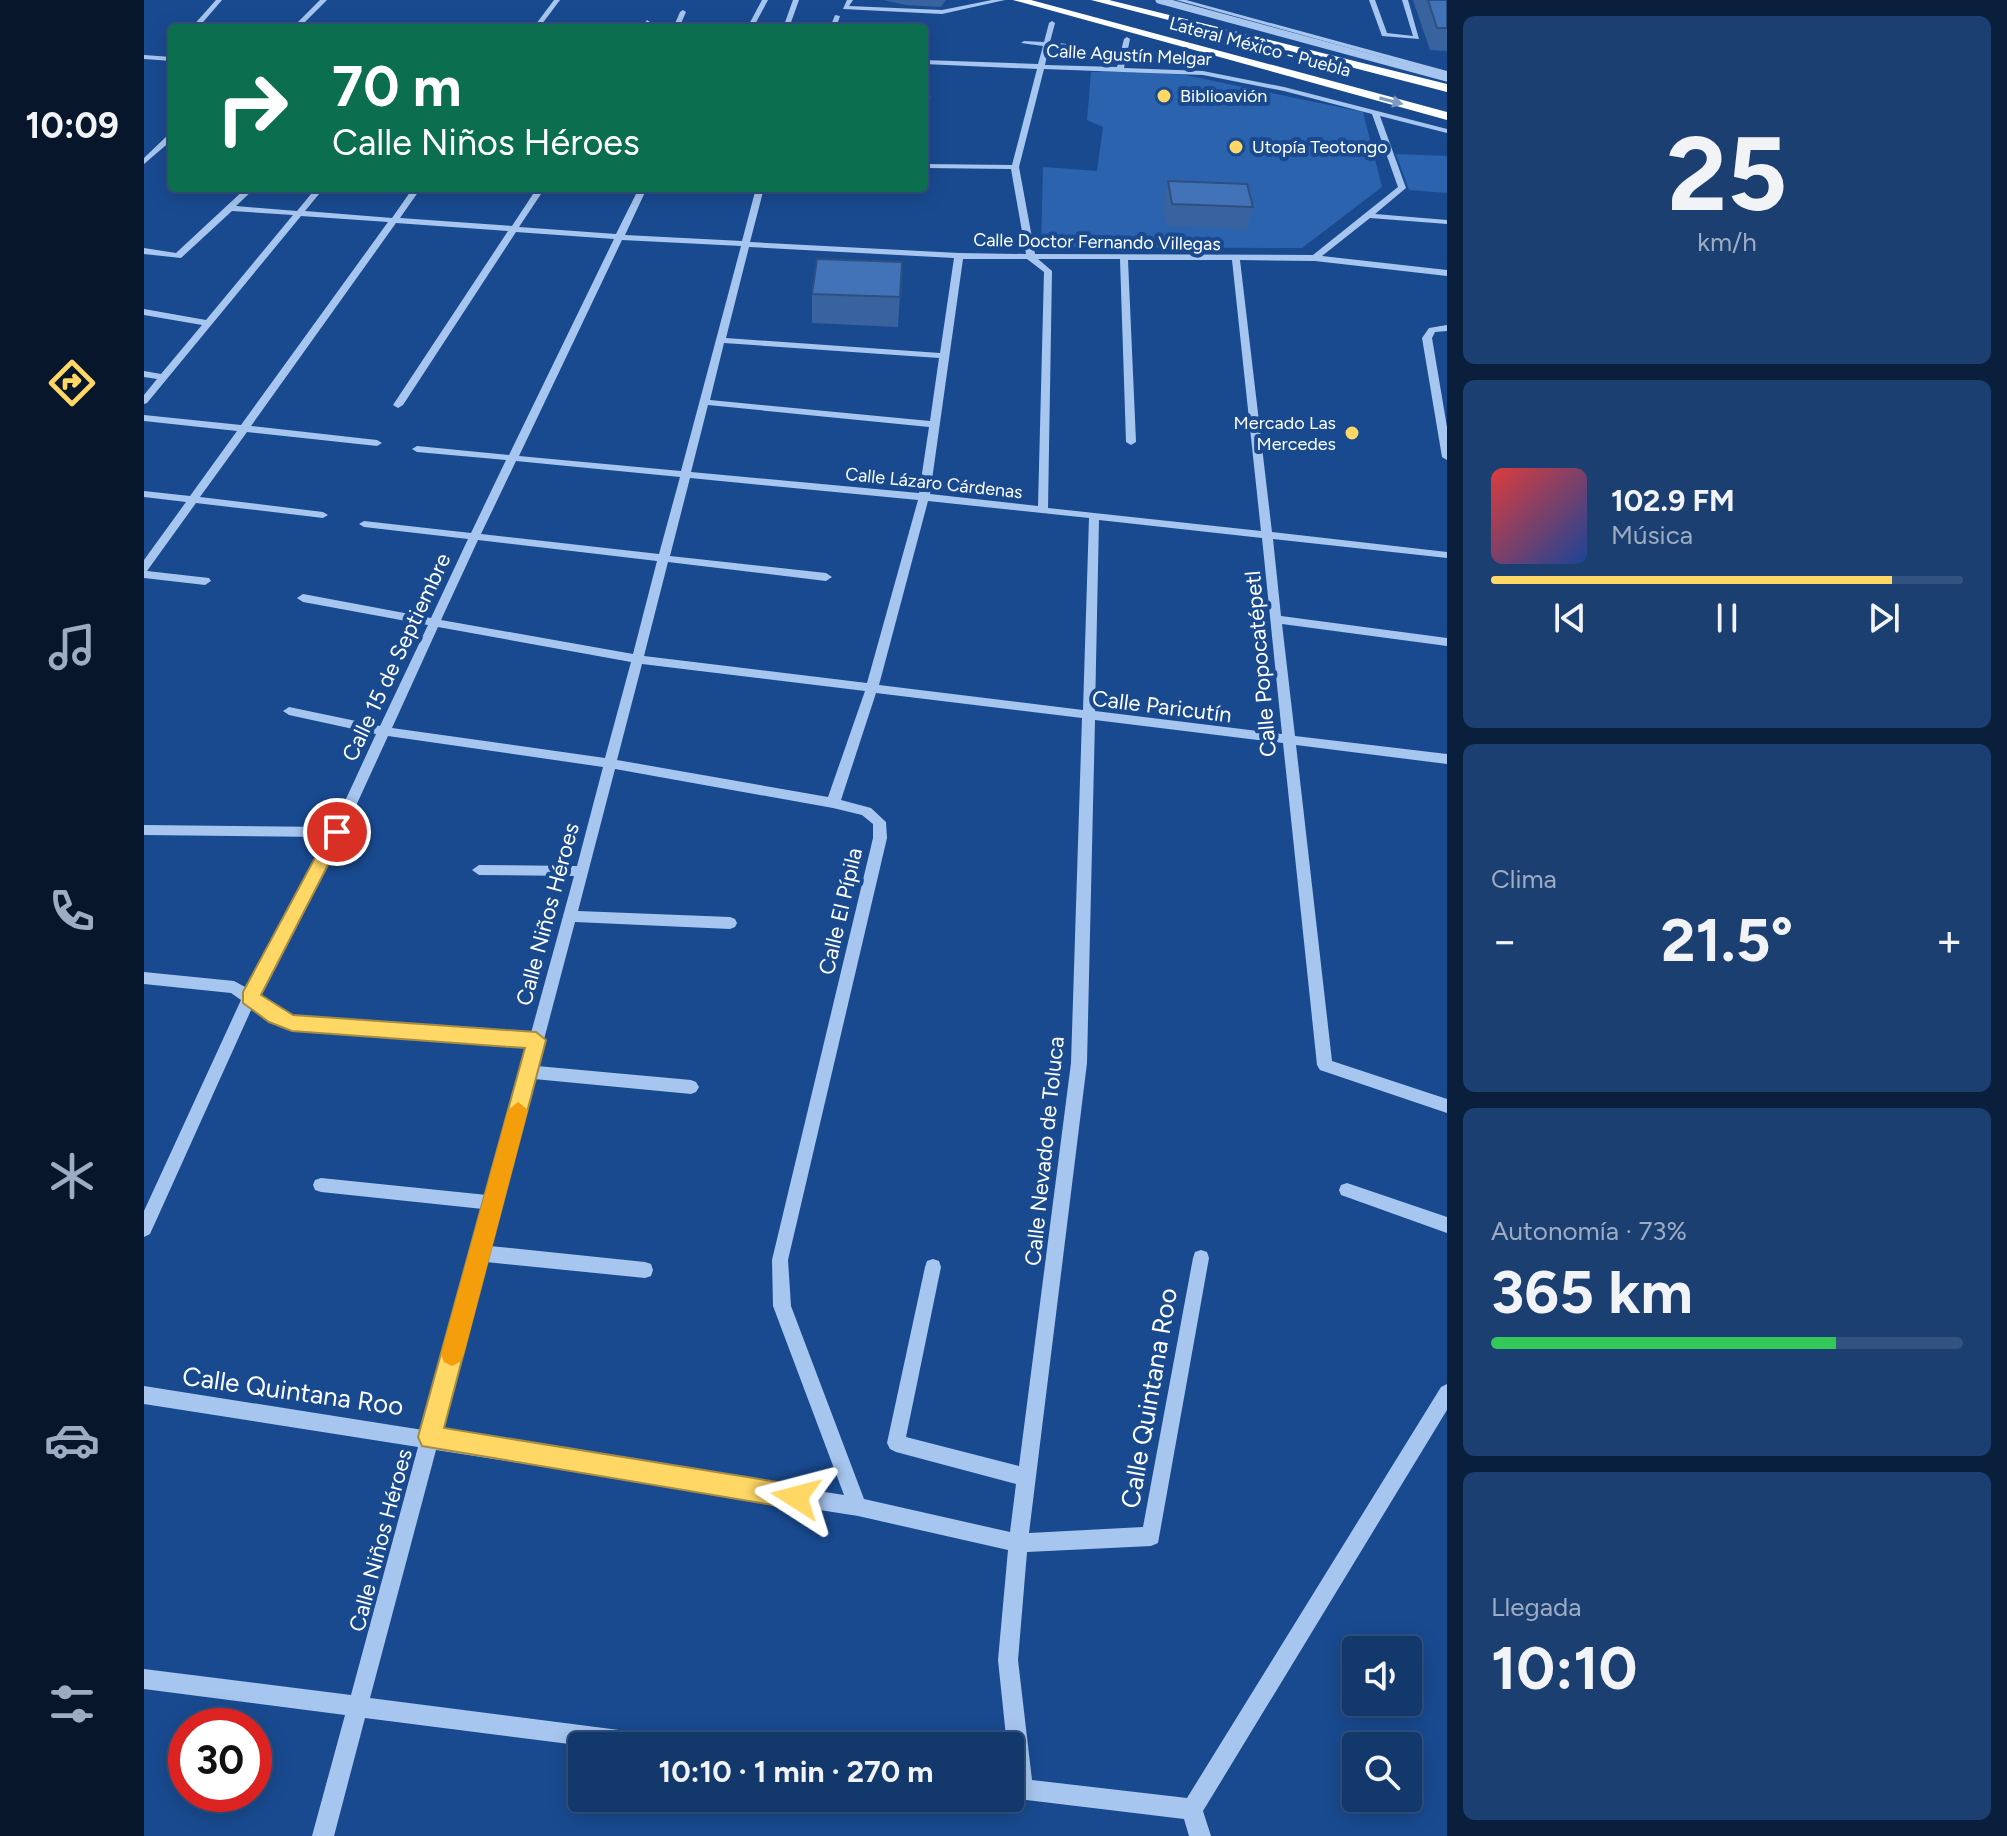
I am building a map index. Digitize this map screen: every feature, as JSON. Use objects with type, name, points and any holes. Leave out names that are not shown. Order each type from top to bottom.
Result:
[{"type":"highway","name":"Lateral México - Puebla","points":[[1018,0],[1447,116]]},
{"type":"highway","points":[[1061,0],[1447,102]]},
{"type":"highway","points":[[1096,0],[1447,88]]},
{"type":"highway","name":"Lateral México - Puebla","points":[[1131,0],[1447,76]]},
{"type":"highway","points":[[1250,63],[1278,79],[1284,89]]},
{"type":"street","points":[[198,24],[219,0]]},
{"type":"street","points":[[299,24],[324,0]]},
{"type":"street","points":[[539,24],[557,0]]},
{"type":"street","points":[[752,24],[765,0]]},
{"type":"street","points":[[787,24],[796,0]]},
{"type":"street","points":[[850,0],[845,8],[954,11],[1002,0]]},
{"type":"street","points":[[904,10],[909,0]]},
{"type":"street","points":[[1159,0],[1447,76]]},
{"type":"street","points":[[1179,0],[1447,76]]},
{"type":"street","points":[[1372,0],[1384,35],[1417,38],[1405,0]]},
{"type":"street","points":[[678,24],[683,12]]},
{"type":"street","points":[[834,24],[837,16]]},
{"type":"street","points":[[1043,510],[1048,271],[1031,258],[1015,167],[1052,23]]},
{"type":"street","points":[[1120,68],[1127,39]]},
{"type":"street","points":[[1024,43],[1072,45]]},
{"type":"street","points":[[1171,70],[1172,55]]},
{"type":"street","points":[[144,57],[168,57]]},
{"type":"street","name":"Calle Agustín Melgar","points":[[928,62],[1171,70],[1284,89],[1447,131]]},
{"type":"street","points":[[1315,258],[1402,188],[1375,112]]},
{"type":"street","points":[[144,162],[168,140]]},
{"type":"street","points":[[928,166],[1015,167]]},
{"type":"street","points":[[144,251],[178,256],[247,192]]},
{"type":"street","points":[[144,401],[317,192]]},
{"type":"street","points":[[205,581],[144,571],[414,192]]},
{"type":"street","points":[[398,405],[538,192]]},
{"type":"street","name":"Calle 15 de Septiembre","points":[[144,1229],[152,1198],[250,997],[337,832],[512,457],[641,192]]},
{"type":"street","name":"Calle Niños Héroes","points":[[323,1836],[529,1072],[759,192]]},
{"type":"street","name":"Calle Doctor Fernando Villegas","points":[[230,208],[620,237],[959,256],[1315,258],[1447,273]]},
{"type":"street","points":[[1371,216],[1447,222]]},
{"type":"street","points":[[833,803],[872,688],[924,497],[959,256]]},
{"type":"street","points":[[1124,257],[1131,442]]},
{"type":"street","name":"Calle Popocatépetl","points":[[1236,259],[1269,534],[1286,741],[1325,1065],[1447,1106]]},
{"type":"street","points":[[144,312],[209,323]]},
{"type":"street","points":[[1447,328],[1432,330],[1427,338],[1447,457]]},
{"type":"street","points":[[719,340],[944,356]]},
{"type":"street","points":[[144,374],[164,377]]},
{"type":"street","points":[[1434,388],[1447,389]]},
{"type":"street","points":[[703,402],[936,425]]},
{"type":"street","points":[[144,418],[377,443]]},
{"type":"street","name":"Calle Lázaro Cárdenas","points":[[417,449],[924,497],[1447,555]]},
{"type":"street","points":[[144,494],[323,515]]},
{"type":"street","name":"Calle Nevado de Toluca","points":[[1012,1732],[1008,1660],[1018,1543],[1079,1063],[1094,515]]},
{"type":"street","points":[[364,524],[826,577]]},
{"type":"street","name":"Calle Paricutín","points":[[303,598],[636,659],[1447,759]]},
{"type":"street","points":[[1275,619],[1447,642]]},
{"type":"street","name":"Calle El Pípila","points":[[289,711],[385,731],[609,763],[833,803],[866,811],[879,822],[880,838],[780,1260],[782,1306],[858,1507]]},
{"type":"street","points":[[144,830],[337,832]]},
{"type":"street","points":[[479,870],[582,871]]},
{"type":"street","points":[[570,916],[730,923]]},
{"type":"street","points":[[144,978],[234,987],[275,1016],[292,1023],[536,1040]]},
{"type":"street","points":[[529,1072],[691,1087]]},
{"type":"street","points":[[321,1185],[493,1203]]},
{"type":"street","points":[[1347,1190],[1447,1225]]},
{"type":"street","points":[[479,1253],[645,1270]]},
{"type":"street","name":"Calle Quintana Roo","points":[[144,1395],[430,1437],[858,1507],[1018,1543],[1151,1536],[1201,1258]]},
{"type":"street","points":[[933,1267],[896,1443],[1027,1477]]},
{"type":"street","points":[[1200,1836],[1192,1809],[1447,1393]]},
{"type":"street","points":[[144,1679],[568,1734]]},
{"type":"street","points":[[1024,1789],[1192,1809]]},
{"type":"shaded area","name":"Utopía Teotongo","points":[[1091,72],[1185,75],[1363,112],[1382,187],[1302,248],[1041,247],[1043,167],[1097,171],[1103,127],[1087,120]]},
{"type":"shaded area","points":[[1396,154],[1447,156],[1447,193],[1409,190]]},
{"type":"building","points":[[1428,0],[1447,0],[1447,28],[1437,28]]},
{"type":"building","points":[[1168,181],[1247,184],[1253,207],[1172,204]]},
{"type":"building","points":[[817,259],[902,262],[900,297],[812,294]]},
{"type":"slow traffic","points":[[452,1354],[518,1110]]},
{"type":"place","name":"Biblioavión","points":[[1164,96]]},
{"type":"place","name":"Utopía Teotongo","points":[[1236,147]]},
{"type":"place","name":"Mercado Las Mercedes","points":[[1352,433]]},
{"type":"route","points":[[337,832],[250,997],[275,1016],[292,1023],[536,1040],[430,1437],[796,1497]]}]
